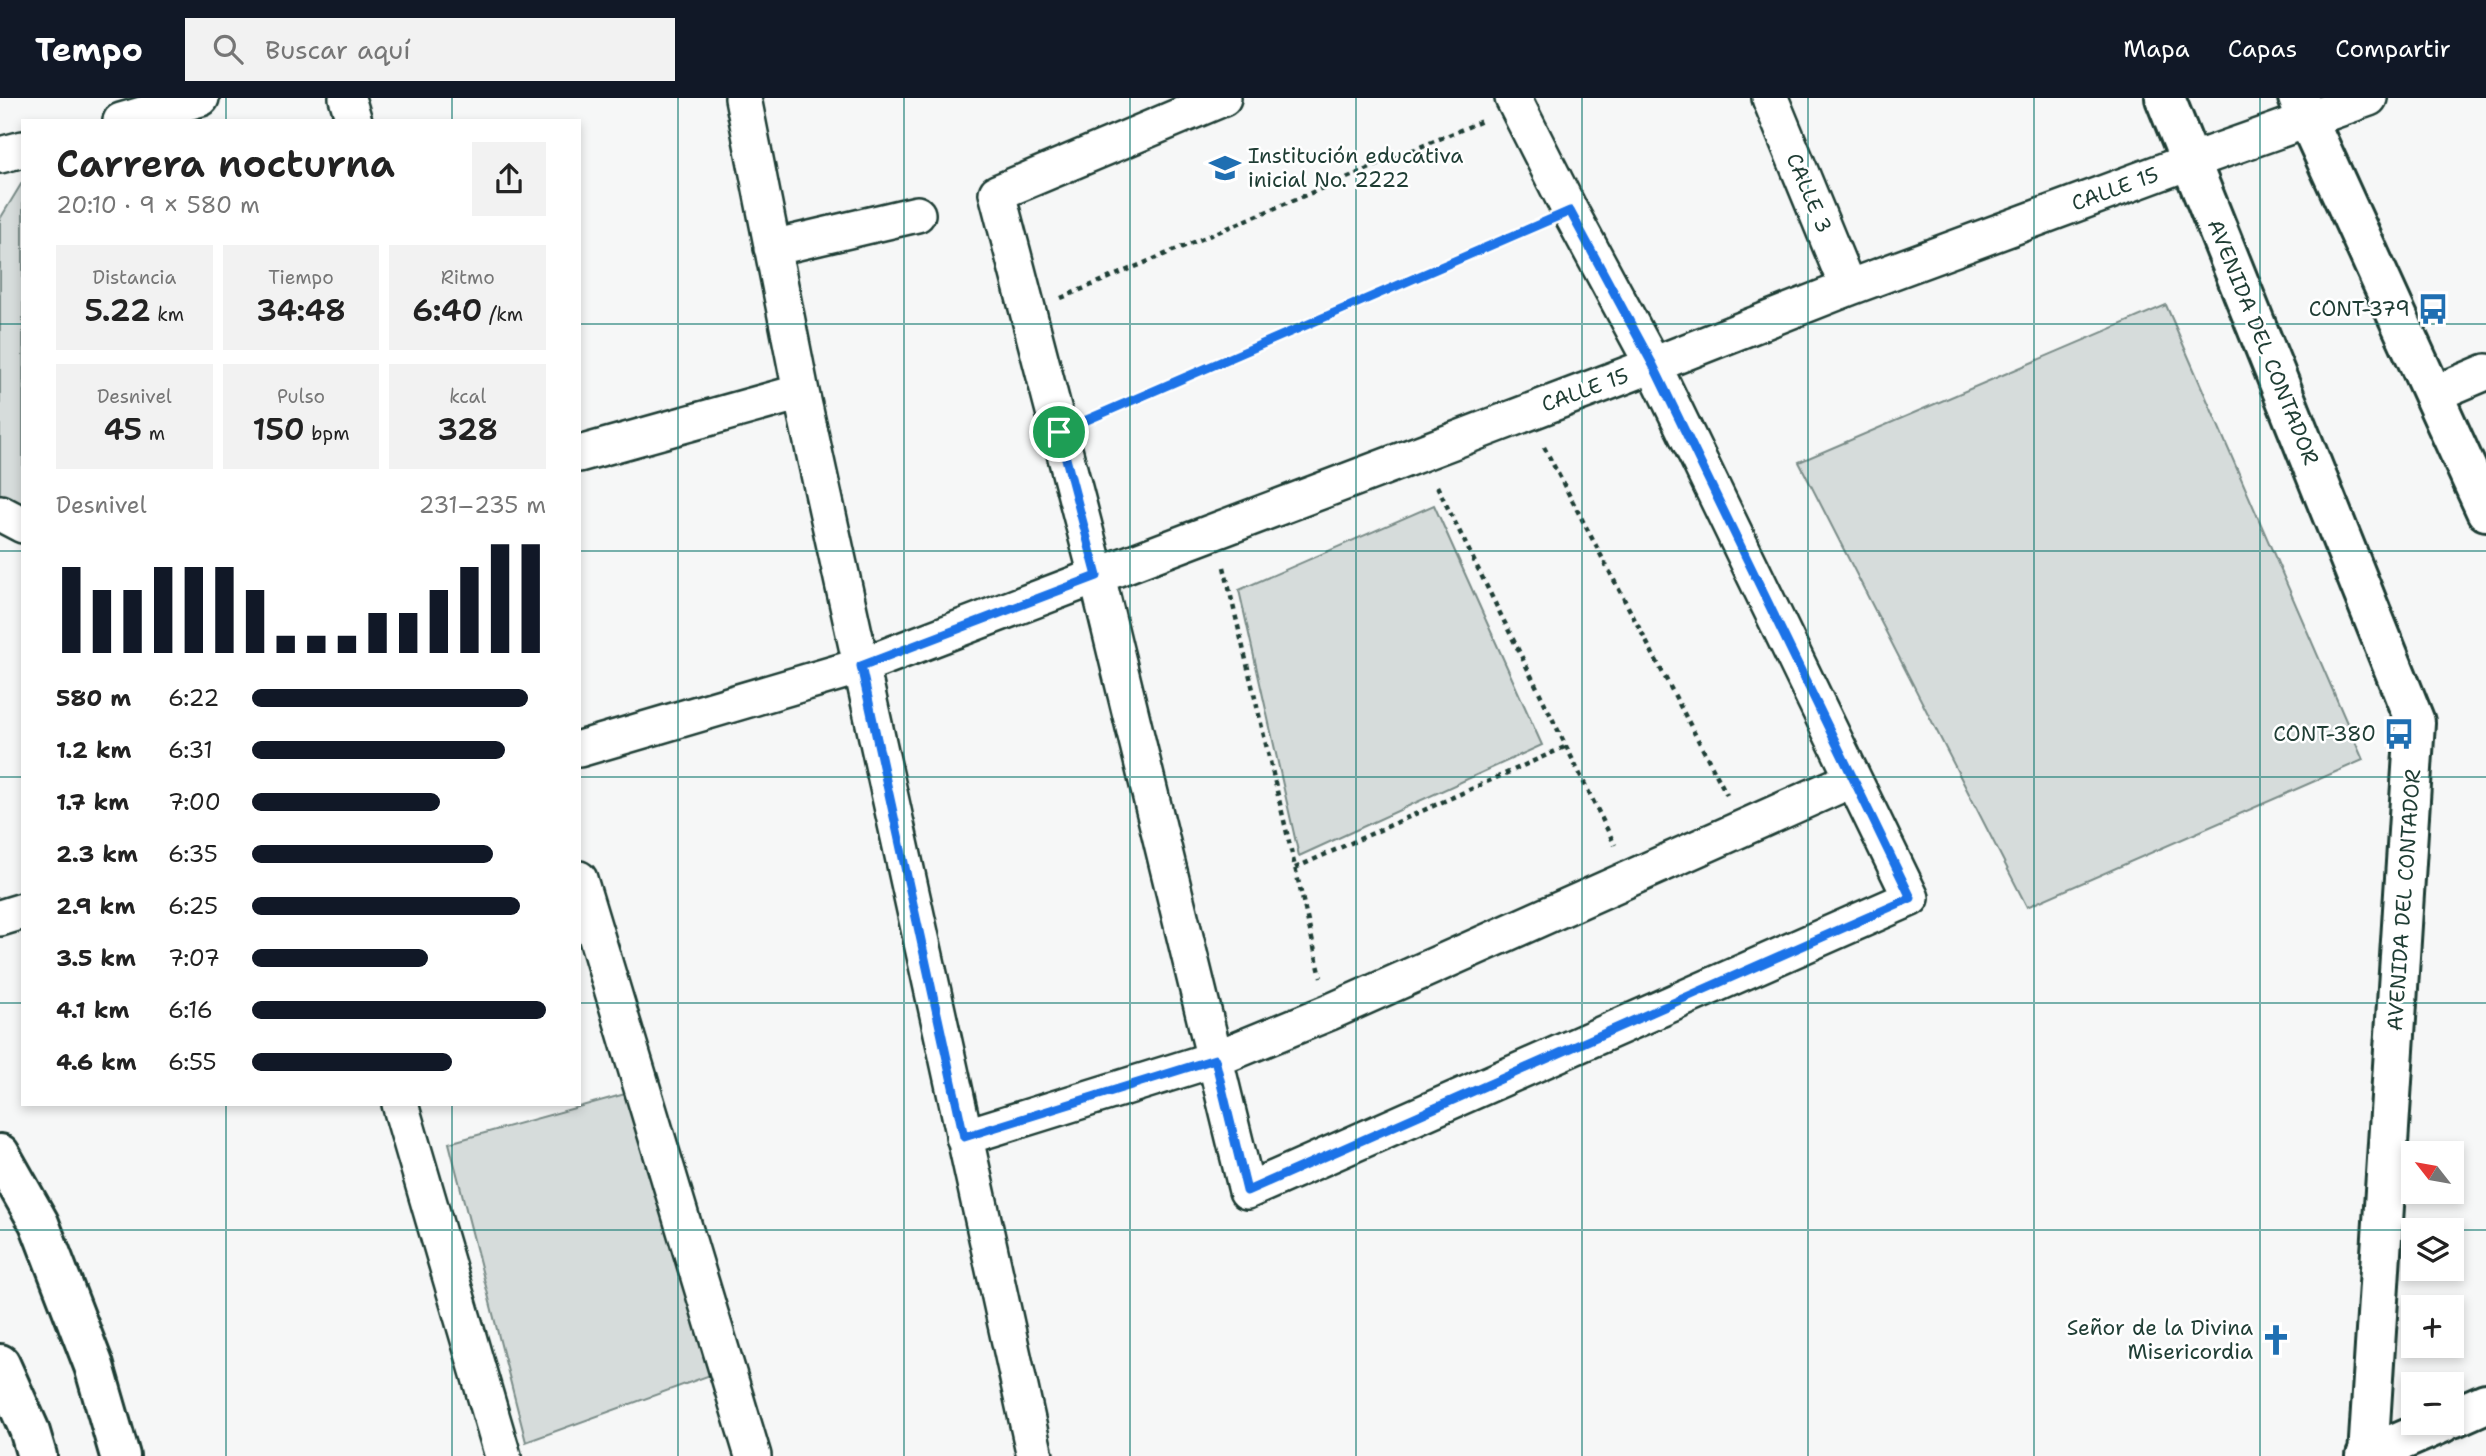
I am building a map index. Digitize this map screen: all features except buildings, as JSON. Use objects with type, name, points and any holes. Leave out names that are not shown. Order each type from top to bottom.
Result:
[{"type":"street","points":[[128,119],[201,98]]},
{"type":"street","points":[[347,98],[353,119]]},
{"type":"street","points":[[743,98],[801,392],[1035,1456]]},
{"type":"street","points":[[1223,98],[997,193],[1097,576],[1247,1191],[1911,898],[1653,365],[1515,102]]},
{"type":"street","name":"CALLE 3","points":[[1770,98],[1848,288]]},
{"type":"street","name":"AVENIDA DEL CONTADOR","points":[[2165,98],[2415,722],[2367,1456]]},
{"type":"street","name":"CALLE 15","points":[[581,748],[861,666],[2190,160],[2302,109],[2369,98]]},
{"type":"street","points":[[2302,109],[2486,511]]},
{"type":"street","points":[[0,155],[21,150]]},
{"type":"street","points":[[772,248],[917,214]]},
{"type":"street","points":[[2434,394],[2486,372]]},
{"type":"street","points":[[581,452],[801,392]]},
{"type":"street","points":[[0,513],[21,524]]},
{"type":"street","points":[[964,1137],[1215,1059],[1330,1012],[1853,779]]},
{"type":"street","points":[[581,886],[753,1456]]},
{"type":"street","points":[[0,918],[21,912]]},
{"type":"street","points":[[401,1106],[503,1456]]},
{"type":"street","points":[[0,1154],[39,1223],[94,1366],[120,1456]]},
{"type":"street","points":[[0,1364],[29,1429],[37,1456]]},
{"type":"street","points":[[2464,1413],[2486,1403]]},
{"type":"street","points":[[2367,1456],[2415,1435]]},
{"type":"path","points":[[1028,312],[1515,102]]},
{"type":"path","points":[[1059,432],[1570,211]]},
{"type":"path","points":[[1525,412],[1744,827]]},
{"type":"path","points":[[1420,452],[1631,877]]},
{"type":"path","points":[[1215,530],[1330,1012]]},
{"type":"path","points":[[1295,868],[1567,746]]},
{"type":"shaded area","points":[[21,184],[21,510],[0,495],[0,219]]},
{"type":"shaded area","points":[[2166,305],[2363,760],[2027,907],[1799,462]]},
{"type":"shaded area","points":[[1434,505],[1542,745],[1299,856],[1239,590]]},
{"type":"shaded area","points":[[643,1089],[727,1369],[526,1442],[449,1143]]},
{"type":"place","name":"Institución educativa inicial No. 2222","points":[[1225,168]]},
{"type":"place","name":"CONT-379","points":[[2433,309]]},
{"type":"place","name":"CONT-380","points":[[2399,734]]},
{"type":"place","name":"Señor de la Divina Misericordia","points":[[2276,1340]]},
{"type":"route","points":[[1570,211],[1653,365],[1911,898],[1247,1191],[1215,1059],[964,1137],[861,666],[1097,576],[1059,432],[1570,211]]}]
